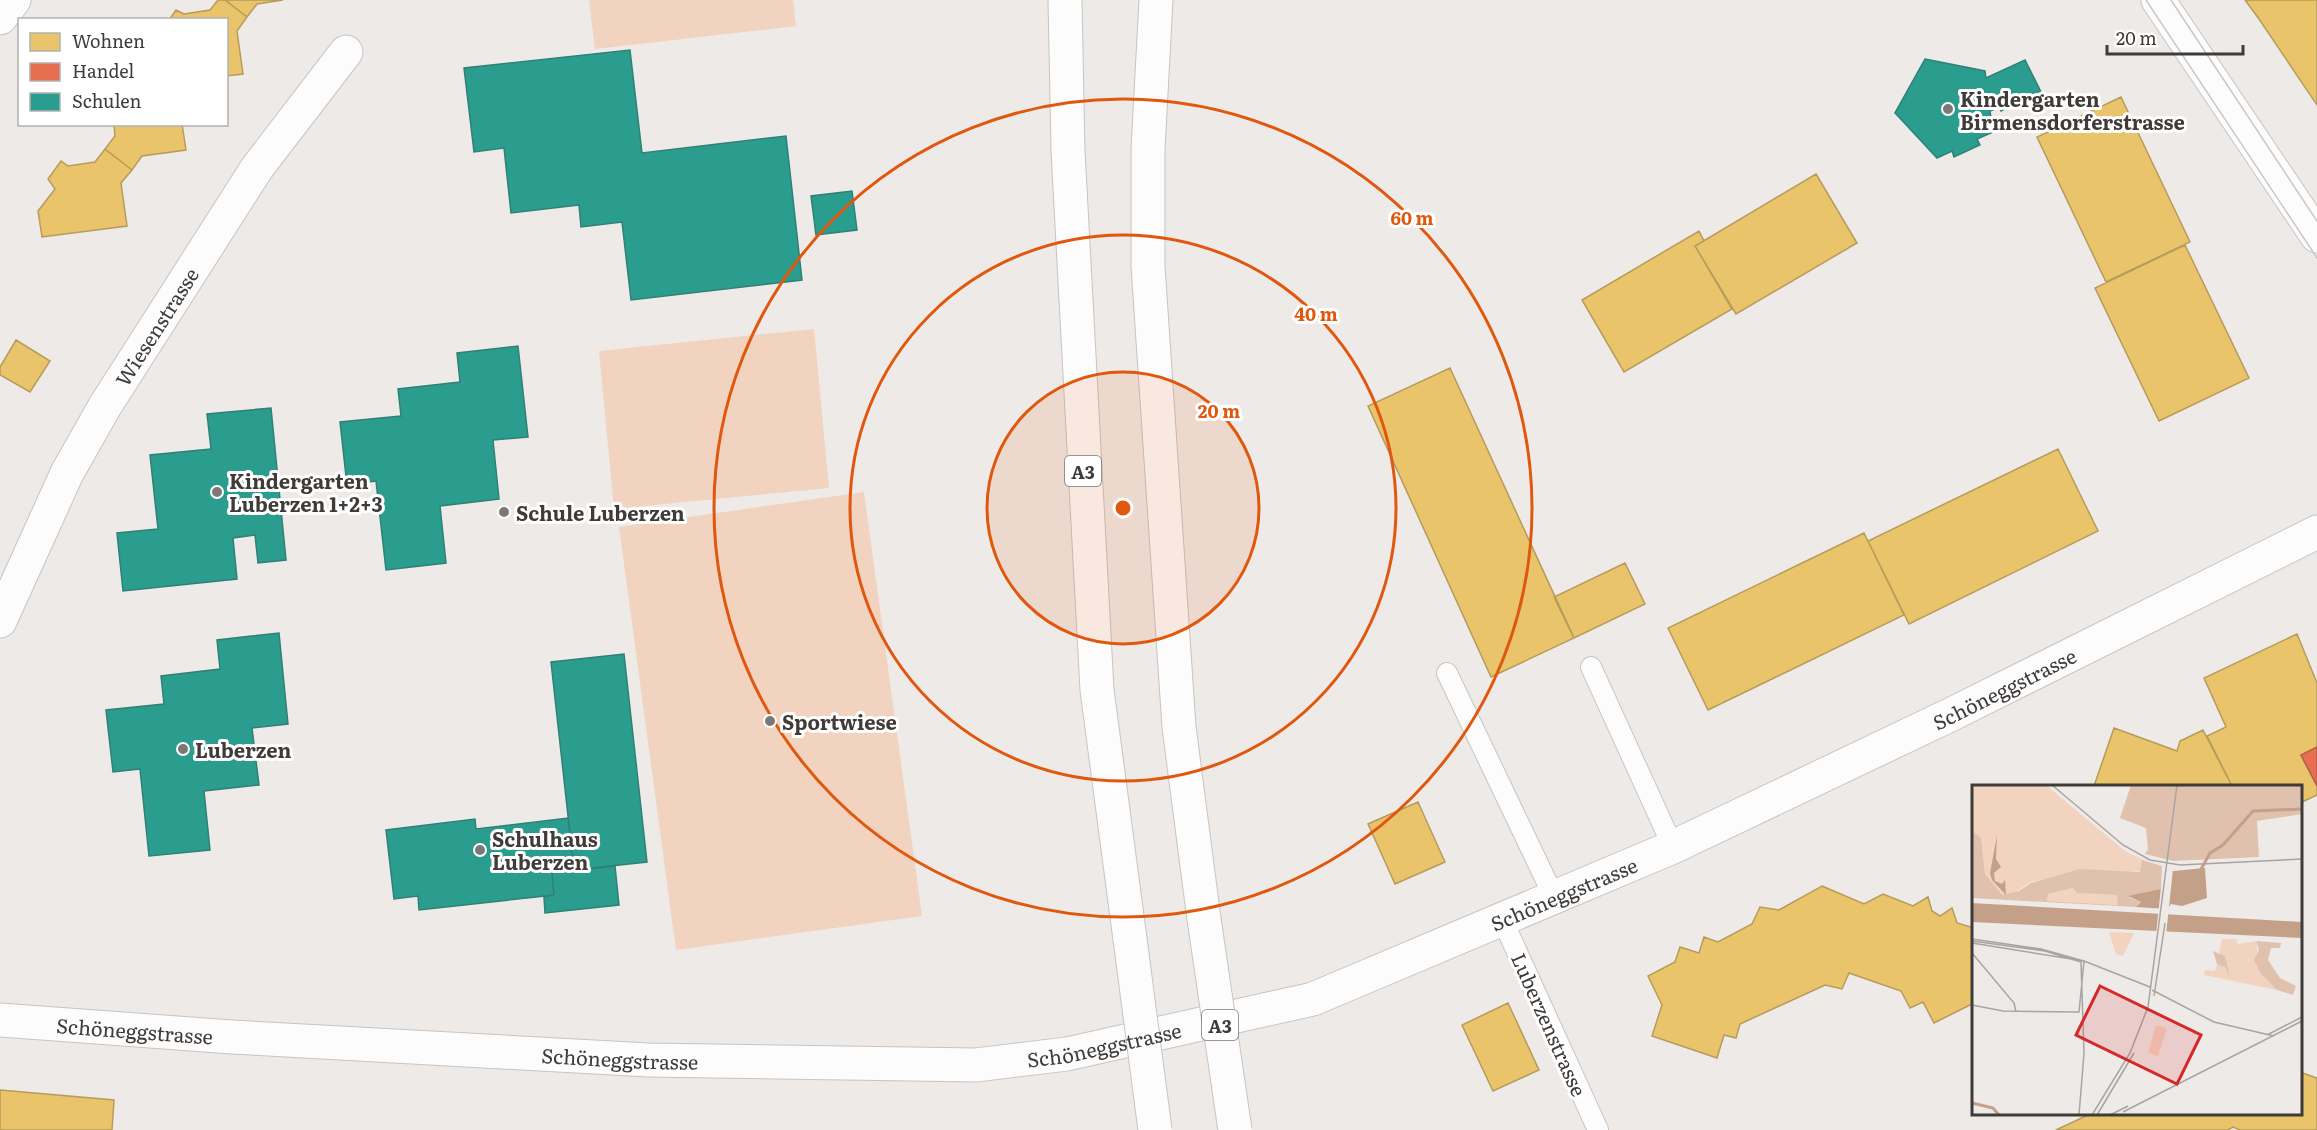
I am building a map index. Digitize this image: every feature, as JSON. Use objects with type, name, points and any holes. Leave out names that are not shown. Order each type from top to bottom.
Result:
[{"type":"main road","points":[[0,18],[14,0]]},
{"type":"main road","name":"A3","points":[[1065,0],[1068,162],[1097,690],[1155,1130]]},
{"type":"main road","name":"A3","points":[[1156,0],[1148,149],[1148,266],[1179,727],[1235,1130]]},
{"type":"main road","points":[[2158,0],[2317,236]]},
{"type":"main road","name":"Wiesenstrasse","points":[[0,621],[66,473],[105,406],[257,168],[346,52]]},
{"type":"main road","name":"Schöneggstrasse","points":[[0,1020],[232,1037],[648,1060],[976,1065],[1067,1054],[1313,999],[1673,847],[1961,710],[2317,532]]},
{"type":"lane","points":[[1591,667],[1673,847]]},
{"type":"lane","points":[[1447,673],[1554,897]]},
{"type":"lane","name":"Luberzenstrasse","points":[[1502,919],[1598,1130]]},
{"type":"shaded area","points":[[589,0],[793,0],[796,26],[595,49]]},
{"type":"shaded area","points":[[814,329],[829,488],[614,509],[599,351]]},
{"type":"shaded area","name":"Sportwiese","points":[[864,492],[922,916],[676,950],[619,527]]},
{"type":"building: Wohnen","points":[[218,0],[225,0],[247,17],[237,31],[243,74],[228,76],[228,18],[170,18],[176,10],[184,14],[210,10]]},
{"type":"building: Wohnen","points":[[225,0],[283,0],[257,4],[247,17]]},
{"type":"building: Wohnen","points":[[2245,0],[2317,0],[2317,105],[2259,19]]},
{"type":"building: Wohnen","points":[[2121,97],[2190,242],[2106,282],[2037,137]]},
{"type":"building: Wohnen","points":[[114,126],[182,126],[186,150],[142,156],[132,170],[105,149],[115,136]]},
{"type":"building: Wohnen","points":[[105,149],[132,170],[121,183],[127,226],[42,237],[38,211],[55,189],[48,179],[61,161],[68,166],[95,162]]},
{"type":"building: Wohnen","points":[[1816,174],[1857,243],[1736,314],[1695,246]]},
{"type":"building: Wohnen","points":[[1699,231],[1704,241],[1695,246],[1732,309],[1624,372],[1582,300]]},
{"type":"building: Wohnen","points":[[2185,245],[2249,378],[2159,421],[2095,288]]},
{"type":"building: Wohnen","points":[[16,340],[50,361],[30,392],[0,375],[0,367]]},
{"type":"building: Wohnen","points":[[1450,368],[1574,638],[1491,677],[1368,406]]},
{"type":"building: Wohnen","points":[[2058,449],[2098,531],[1909,624],[1868,541]]},
{"type":"building: Wohnen","points":[[1864,533],[1904,615],[1708,710],[1668,628]]},
{"type":"building: Wohnen","points":[[1625,563],[1645,604],[1574,638],[1554,597]]},
{"type":"building: Wohnen","points":[[2297,634],[2317,683],[2317,747],[2301,755],[2317,786],[2317,795],[2302,802],[2302,785],[2232,785],[2207,736],[2226,727],[2204,678]]},
{"type":"building: Wohnen","points":[[2114,728],[2177,751],[2180,741],[2203,730],[2231,785],[2094,785]]},
{"type":"building: Wohnen","points":[[1418,802],[1445,862],[1395,884],[1368,824]]},
{"type":"building: Wohnen","points":[[1822,886],[1864,904],[1883,894],[1913,906],[1928,897],[1932,911],[1940,916],[1952,908],[1957,923],[1972,927],[1972,1004],[1934,1023],[1923,1002],[1910,1008],[1901,991],[1849,973],[1842,989],[1825,985],[1740,1024],[1736,1038],[1724,1035],[1717,1058],[1652,1036],[1662,1005],[1648,976],[1675,962],[1680,947],[1699,953],[1704,937],[1718,942],[1752,924],[1760,907],[1779,910]]},
{"type":"building: Wohnen","points":[[1508,1003],[1539,1070],[1493,1091],[1462,1025]]},
{"type":"building: Wohnen","points":[[2302,1073],[2317,1078],[2317,1130],[2240,1130],[2233,1127],[2228,1130],[2056,1130],[2088,1115],[2302,1115]]},
{"type":"building: Wohnen","points":[[0,1090],[114,1100],[112,1130],[0,1130]]},
{"type":"building: Handel","points":[[2317,747],[2317,786],[2301,755]]},
{"type":"building: Schulen","points":[[630,50],[642,153],[786,136],[802,280],[631,300],[622,222],[581,227],[579,205],[511,213],[504,148],[474,152],[464,68]]},
{"type":"building: Schulen","points":[[1925,59],[1985,71],[1986,78],[2025,60],[2041,92],[2001,111],[2000,107],[1990,111],[1993,132],[1977,139],[1980,145],[1954,157],[1952,151],[1937,158],[1895,113]]},
{"type":"building: Schulen","points":[[852,191],[857,230],[816,235],[811,196]]},
{"type":"building: Schulen","points":[[518,346],[528,437],[493,440],[499,499],[440,506],[446,563],[386,570],[376,481],[347,485],[340,422],[401,416],[398,389],[460,382],[457,353]]},
{"type":"building: Schulen","name":"Kindergarten Luberzen 1+2+3","points":[[271,408],[286,560],[258,563],[255,535],[233,538],[237,579],[123,591],[117,533],[158,529],[150,455],[211,449],[207,414]]},
{"type":"building: Schulen","name":"Luberzen","points":[[279,633],[288,724],[252,728],[259,785],[204,791],[210,850],[149,856],[140,769],[113,772],[106,710],[164,704],[161,676],[220,669],[217,640]]},
{"type":"building: Schulen","points":[[624,654],[647,862],[574,870],[551,662]]},
{"type":"building: Schulen","name":"Schulhaus Luberzen","points":[[568,818],[574,870],[552,873],[554,895],[419,910],[418,896],[394,899],[386,830],[475,819],[476,829]]},
{"type":"building: Schulen","points":[[615,866],[619,905],[545,913],[544,897],[554,895],[552,873]]},
{"type":"tram line","points":[[2146,0],[2317,258]]},
{"type":"tram line","points":[[2171,0],[2317,221]]},
{"type":"place","name":"Kindergarten Birmensdorferstrasse","points":[[1948,109]]},
{"type":"place","name":"Kindergarten Luberzen 1+2+3","points":[[217,492]]},
{"type":"place","name":"Schule Luberzen","points":[[504,512]]},
{"type":"place","name":"Sportwiese","points":[[770,721]]},
{"type":"place","name":"Luberzen","points":[[183,749]]},
{"type":"place","name":"Schulhaus Luberzen","points":[[480,850]]}]
